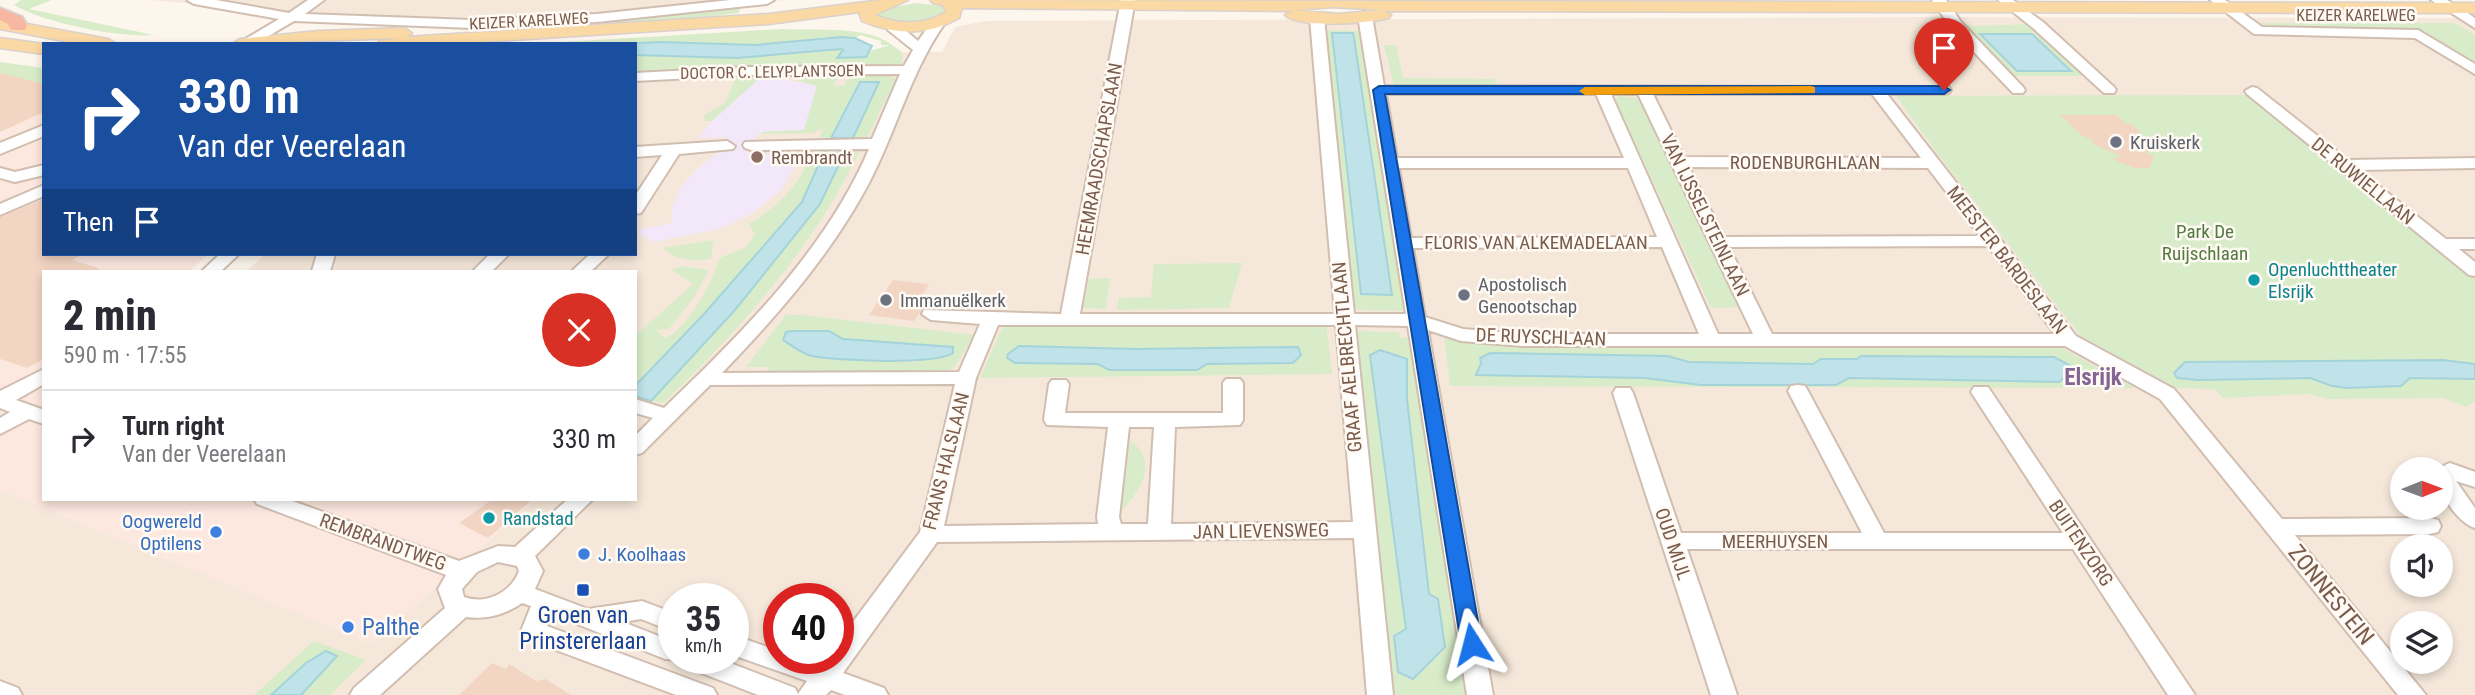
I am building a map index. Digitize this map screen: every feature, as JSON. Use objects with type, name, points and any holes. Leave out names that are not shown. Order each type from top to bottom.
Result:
[{"type":"highway","points":[[0,6],[5,0]]},
{"type":"highway","points":[[0,13],[16,21],[9,25]]},
{"type":"main road","name":"KEIZER KARELWEG","points":[[410,42],[769,19],[881,5],[900,0]]},
{"type":"main road","points":[[944,1],[1014,6],[1312,8],[1339,19],[1366,8]]},
{"type":"main road","points":[[943,21],[955,10],[944,1]]},
{"type":"main road","name":"KEIZER KARELWEG","points":[[1366,8],[1663,3],[1944,7]]},
{"type":"main road","points":[[881,5],[866,14],[868,18],[887,26]]},
{"type":"main road","points":[[943,21],[976,15],[1127,6]]},
{"type":"main road","name":"KEIZER KARELWEG","points":[[1366,8],[2227,7],[2463,12]]},
{"type":"main road","name":"KEIZER KARELWEG","points":[[769,19],[887,26],[943,21]]},
{"type":"main road","points":[[9,25],[98,42]]},
{"type":"main road","name":"KEIZER KARELWEG","points":[[271,42],[399,33],[471,31],[508,34]]},
{"type":"main road","points":[[0,43],[42,49]]},
{"type":"street","name":"KEIZER KARELWEG","points":[[194,0],[290,17],[472,24],[597,18],[767,0]]},
{"type":"street","points":[[247,42],[317,0]]},
{"type":"street","name":"HEEMRAADSCHAPSLAAN","points":[[1070,318],[1127,6]]},
{"type":"street","points":[[1944,7],[2018,90]]},
{"type":"street","points":[[2013,7],[2038,25],[2109,90]]},
{"type":"street","points":[[2227,7],[2259,32],[2418,34],[2475,70]]},
{"type":"street","name":"GRAAF AELBRECHTLAAN","points":[[1312,8],[1380,695]]},
{"type":"street","points":[[1366,8],[1480,695]]},
{"type":"street","points":[[637,446],[706,379],[788,289],[852,198],[879,144],[910,70],[943,21]]},
{"type":"street","points":[[237,42],[275,26]]},
{"type":"street","points":[[887,26],[921,50]]},
{"type":"street","name":"DOCTOR C. LELYPLANTSOEN","points":[[637,77],[750,71],[910,70]]},
{"type":"street","points":[[1379,90],[1944,90]]},
{"type":"street","name":"MEESTER BARDESLAAN","points":[[1877,90],[2069,340],[2167,394]]},
{"type":"street","points":[[1602,91],[1712,339]]},
{"type":"street","name":"VAN IJSSELSTEINLAAN","points":[[1644,91],[1765,339]]},
{"type":"street","name":"DE RUWIELLAAN","points":[[2252,91],[2475,271]]},
{"type":"street","points":[[0,149],[42,131]]},
{"type":"street","points":[[751,145],[879,144]]},
{"type":"street","points":[[637,152],[727,146]]},
{"type":"street","points":[[637,206],[674,149]]},
{"type":"street","name":"RODENBURGHLAAN","points":[[1679,162],[1931,163]]},
{"type":"street","points":[[1391,163],[1633,163]]},
{"type":"street","points":[[2344,165],[2475,163]]},
{"type":"street","points":[[0,173],[15,177],[42,170]]},
{"type":"street","points":[[3,206],[42,191]]},
{"type":"street","points":[[1718,242],[1993,241]]},
{"type":"street","name":"FLORIS VAN ALKEMADELAAN","points":[[1404,243],[1668,242]]},
{"type":"street","points":[[2442,244],[2475,244]]},
{"type":"street","points":[[212,270],[228,256]]},
{"type":"street","points":[[483,270],[498,256]]},
{"type":"street","points":[[582,270],[598,256]]},
{"type":"street","name":"DE RUYSCHLAAN","points":[[931,314],[991,319],[1417,320],[1461,335],[1523,340],[2069,340]]},
{"type":"street","name":"FRANS HALSLAAN","points":[[818,686],[931,534],[966,378],[991,319]]},
{"type":"street","points":[[0,401],[42,376]]},
{"type":"street","points":[[706,379],[966,378]]},
{"type":"street","points":[[1059,384],[1054,420],[1233,420],[1233,383]]},
{"type":"street","points":[[1798,391],[1877,540]]},
{"type":"street","name":"BUITENZORG","points":[[1980,392],[2182,695]]},
{"type":"street","name":"OUD MIJL","points":[[1623,393],[1724,695]]},
{"type":"street","name":"ZONNESTEIN","points":[[2167,394],[2413,695]]},
{"type":"street","points":[[0,401],[36,414]]},
{"type":"street","points":[[637,407],[668,416]]},
{"type":"street","points":[[0,427],[36,414]]},
{"type":"street","points":[[1111,532],[1108,517],[1118,428],[1123,420]]},
{"type":"street","points":[[1158,531],[1165,420]]},
{"type":"street","points":[[2475,480],[2449,470],[2444,479],[2461,508],[2475,520]]},
{"type":"street","name":"REMBRANDTWEG","points":[[270,501],[461,571]]},
{"type":"street","points":[[520,556],[580,501]]},
{"type":"street","name":"ZONNESTEIN","points":[[2276,527],[2430,526]]},
{"type":"street","name":"JAN LIEVENSWEG","points":[[931,534],[1364,530]]},
{"type":"street","name":"MEERHUYSEN","points":[[1672,541],[2080,541]]},
{"type":"street","points":[[363,695],[460,607],[490,607],[519,592],[530,578],[530,565],[520,556],[498,554],[472,563],[461,571],[450,589],[450,597],[460,607]]},
{"type":"street","points":[[519,592],[658,646]]},
{"type":"street","points":[[544,603],[533,631],[704,695]]},
{"type":"street","points":[[587,619],[642,610],[658,616]]},
{"type":"street","points":[[749,653],[818,686],[875,695]]},
{"type":"street","points":[[732,674],[786,695]]},
{"type":"street","points":[[0,691],[9,695]]},
{"type":"shaded area","points":[[150,0],[785,0],[582,19],[337,16]]},
{"type":"shaded area","points":[[2475,18],[2475,695],[0,695],[0,455],[42,497],[42,501],[637,501],[637,270],[247,270],[264,256],[637,256],[637,54],[942,52],[955,27],[986,21]]},
{"type":"shaded area","points":[[0,74],[42,84],[42,256],[207,256],[190,270],[42,270],[42,501],[534,501],[371,644],[0,490]]},
{"type":"shaded area","name":"Rembrandt","points":[[762,76],[817,85],[804,130],[763,132],[757,135],[750,154],[802,154],[781,190],[751,214],[719,229],[654,242],[639,234],[641,229],[672,223],[672,207],[680,188],[697,169],[721,150],[727,137],[699,138],[712,121]]},
{"type":"green space","points":[[21,0],[52,0],[29,9],[154,35],[102,32],[62,23],[14,5]]},
{"type":"green space","points":[[917,3],[942,6],[945,13],[943,16],[910,23],[894,22],[879,14],[887,8]]},
{"type":"green space","points":[[750,6],[740,8],[739,13],[679,19],[588,25],[497,26]]},
{"type":"green space","points":[[1405,9],[1927,9],[1931,13],[1405,12]]},
{"type":"green space","points":[[1961,23],[1972,26],[2032,24],[2036,28],[2030,34],[1981,34],[2070,70],[2032,34],[2038,30],[2085,76],[2013,76]]},
{"type":"green space","points":[[2259,23],[2455,23],[2475,35],[2475,67],[2414,28],[2269,28]]},
{"type":"green space","points":[[783,29],[849,31],[886,41],[902,52],[902,67],[752,68],[637,74],[637,55],[737,58],[841,49],[844,57],[852,59],[866,57],[870,51],[890,45],[881,45],[881,41],[860,35],[855,38],[828,37],[755,45],[563,42]]},
{"type":"green space","points":[[1326,30],[1362,31],[1409,307],[1404,307],[1402,311],[1360,310],[1350,306],[1322,33]],"holes":[[[1379,212],[1392,294],[1361,294]]]},
{"type":"green space","points":[[1384,45],[1396,45],[1403,78],[1494,79],[1497,86],[1394,86]]},
{"type":"green space","points":[[0,62],[42,68],[42,85],[0,75]]},
{"type":"green space","points":[[796,75],[840,76],[833,85],[844,86],[849,76],[888,76],[896,79],[867,138],[853,138],[878,82],[860,82],[831,138],[820,137],[823,128],[813,133],[762,134],[804,130],[817,86],[796,80]]},
{"type":"green space","points":[[762,76],[712,121],[705,121],[704,115],[725,103],[736,78]]},
{"type":"green space","name":"Park De Ruijschlaan","points":[[2246,95],[2262,104],[2475,279],[2475,401],[2466,407],[2443,398],[2327,399],[2310,394],[2223,398],[2214,389],[2175,388],[2081,336],[1940,157],[1896,96]]},
{"type":"green space","points":[[1620,96],[1640,99],[1741,307],[1711,308],[1615,99]]},
{"type":"green space","points":[[861,148],[822,219],[748,316],[663,403],[651,401],[735,310],[820,204],[846,150]]},
{"type":"green space","points":[[813,149],[825,150],[802,202],[704,314],[637,384],[637,334],[693,284],[672,270],[682,266],[709,270],[694,297],[669,329],[656,330],[664,338],[672,334],[690,316],[712,279],[720,258],[746,247],[755,234],[749,224],[780,202],[803,173]]},
{"type":"green space","points":[[713,240],[711,259],[685,260],[663,248]]},
{"type":"green space","points":[[1242,263],[1229,308],[1117,310],[1119,298],[1151,297],[1154,264]]},
{"type":"green space","points":[[1110,278],[1106,309],[1083,308],[1089,279]]},
{"type":"green space","points":[[786,315],[974,335],[954,368],[946,371],[768,372],[769,367],[746,367]],"holes":[[[829,331],[843,339],[953,347],[915,362],[810,356],[786,332]]]},
{"type":"green space","points":[[1326,320],[1332,374],[980,378],[1001,330],[1010,323]],"holes":[[[1019,346],[1136,349],[1298,347],[1293,363],[1207,364],[1109,370]]]},
{"type":"green space","points":[[1356,331],[1399,332],[1400,338],[1414,338],[1471,695],[1388,695],[1352,337]],"holes":[[[1380,350],[1407,359],[1407,399],[1430,595],[1438,599],[1398,672],[1394,636],[1406,629]]]},
{"type":"green space","points":[[1444,335],[2058,346],[2135,388],[1450,386]],"holes":[[[1490,353],[1668,356],[1689,362],[1814,364],[1821,359],[1857,359],[2074,368],[2059,382],[1849,378],[1836,385],[1701,385],[1645,378],[1477,375],[1480,358]]]},
{"type":"green space","points":[[1130,440],[1144,458],[1144,476],[1135,495],[1121,512]]},
{"type":"green space","points":[[314,641],[366,660],[330,695],[301,695],[336,656],[326,651],[306,663],[271,695],[254,695]]},
{"type":"water","points":[[1332,33],[1353,33],[1392,295],[1361,294]]},
{"type":"water","points":[[1980,34],[2032,34],[2071,71],[2017,71]]},
{"type":"water","points":[[841,37],[855,38],[872,46],[866,57],[837,58],[843,50],[841,49],[737,58],[637,55],[637,43],[755,45]]},
{"type":"water","points":[[860,82],[879,82],[853,138],[831,138]]},
{"type":"water","points":[[825,150],[846,150],[820,204],[735,310],[651,401],[637,397],[637,384],[704,314],[802,202]]},
{"type":"water","points":[[829,331],[843,339],[953,347],[953,353],[943,357],[907,361],[824,358],[804,353],[783,340],[786,332]]},
{"type":"water","points":[[1019,346],[1136,349],[1298,347],[1301,355],[1293,363],[1207,364],[1197,370],[1109,370],[1098,364],[1015,363],[1007,358],[1008,354]]},
{"type":"water","points":[[1380,350],[1407,359],[1407,399],[1429,594],[1438,599],[1445,647],[1413,679],[1398,672],[1394,636],[1406,629],[1370,355]]},
{"type":"water","points":[[1490,353],[1668,356],[1689,362],[1813,364],[1821,359],[1857,359],[1861,356],[2054,357],[2075,368],[2059,382],[1849,378],[1836,385],[1701,385],[1645,378],[1476,375],[1481,363],[1480,358]]},
{"type":"water","points":[[2443,360],[2475,364],[2475,379],[2410,378],[2401,386],[2347,388],[2310,378],[2198,380],[2177,378],[2174,373],[2185,362]]},
{"type":"water","points":[[326,651],[337,656],[301,695],[271,695],[306,663]]},
{"type":"building","points":[[0,73],[42,84],[42,113],[0,132]]},
{"type":"building","name":"Kruiskerk","points":[[2060,115],[2117,115],[2140,132],[2137,142],[2148,150],[2147,153],[2154,156],[2150,168],[2134,168],[2112,159],[2122,156],[2092,144],[2094,141],[2081,135]]},
{"type":"building","points":[[42,200],[42,256],[79,256],[72,260],[98,268],[42,270],[42,360],[27,368],[0,359],[0,217]]},
{"type":"building","name":"Immanuëlkerk","points":[[893,280],[929,284],[917,303],[926,304],[914,321],[869,315]]},
{"type":"building","name":"Randstad","points":[[490,501],[531,501],[488,538],[459,523]]},
{"type":"building","points":[[492,663],[506,669],[509,664],[536,681],[546,679],[571,695],[459,695]]},
{"type":"slow traffic","points":[[1585,91],[1811,90]]},
{"type":"place","name":"Kruiskerk","points":[[2116,142]]},
{"type":"place","name":"Rembrandt","points":[[757,157]]},
{"type":"place","name":"Openluchttheater Elsrijk","points":[[2254,280]]},
{"type":"place","name":"Apostolisch Genootschap","points":[[1464,295]]},
{"type":"place","name":"Immanuëlkerk","points":[[886,300]]},
{"type":"place","name":"Randstad","points":[[489,518]]},
{"type":"place","name":"Oogwereld Optilens","points":[[216,532]]},
{"type":"place","name":"J. Koolhaas","points":[[584,554]]},
{"type":"place","name":"Groen van Prinstererlaan","points":[[583,590]]},
{"type":"place","name":"Palthe","points":[[348,627]]},
{"type":"district","name":"Elsrijk","points":[[2093,377]]},
{"type":"route","points":[[1472,644],[1379,90],[1944,90]]}]
